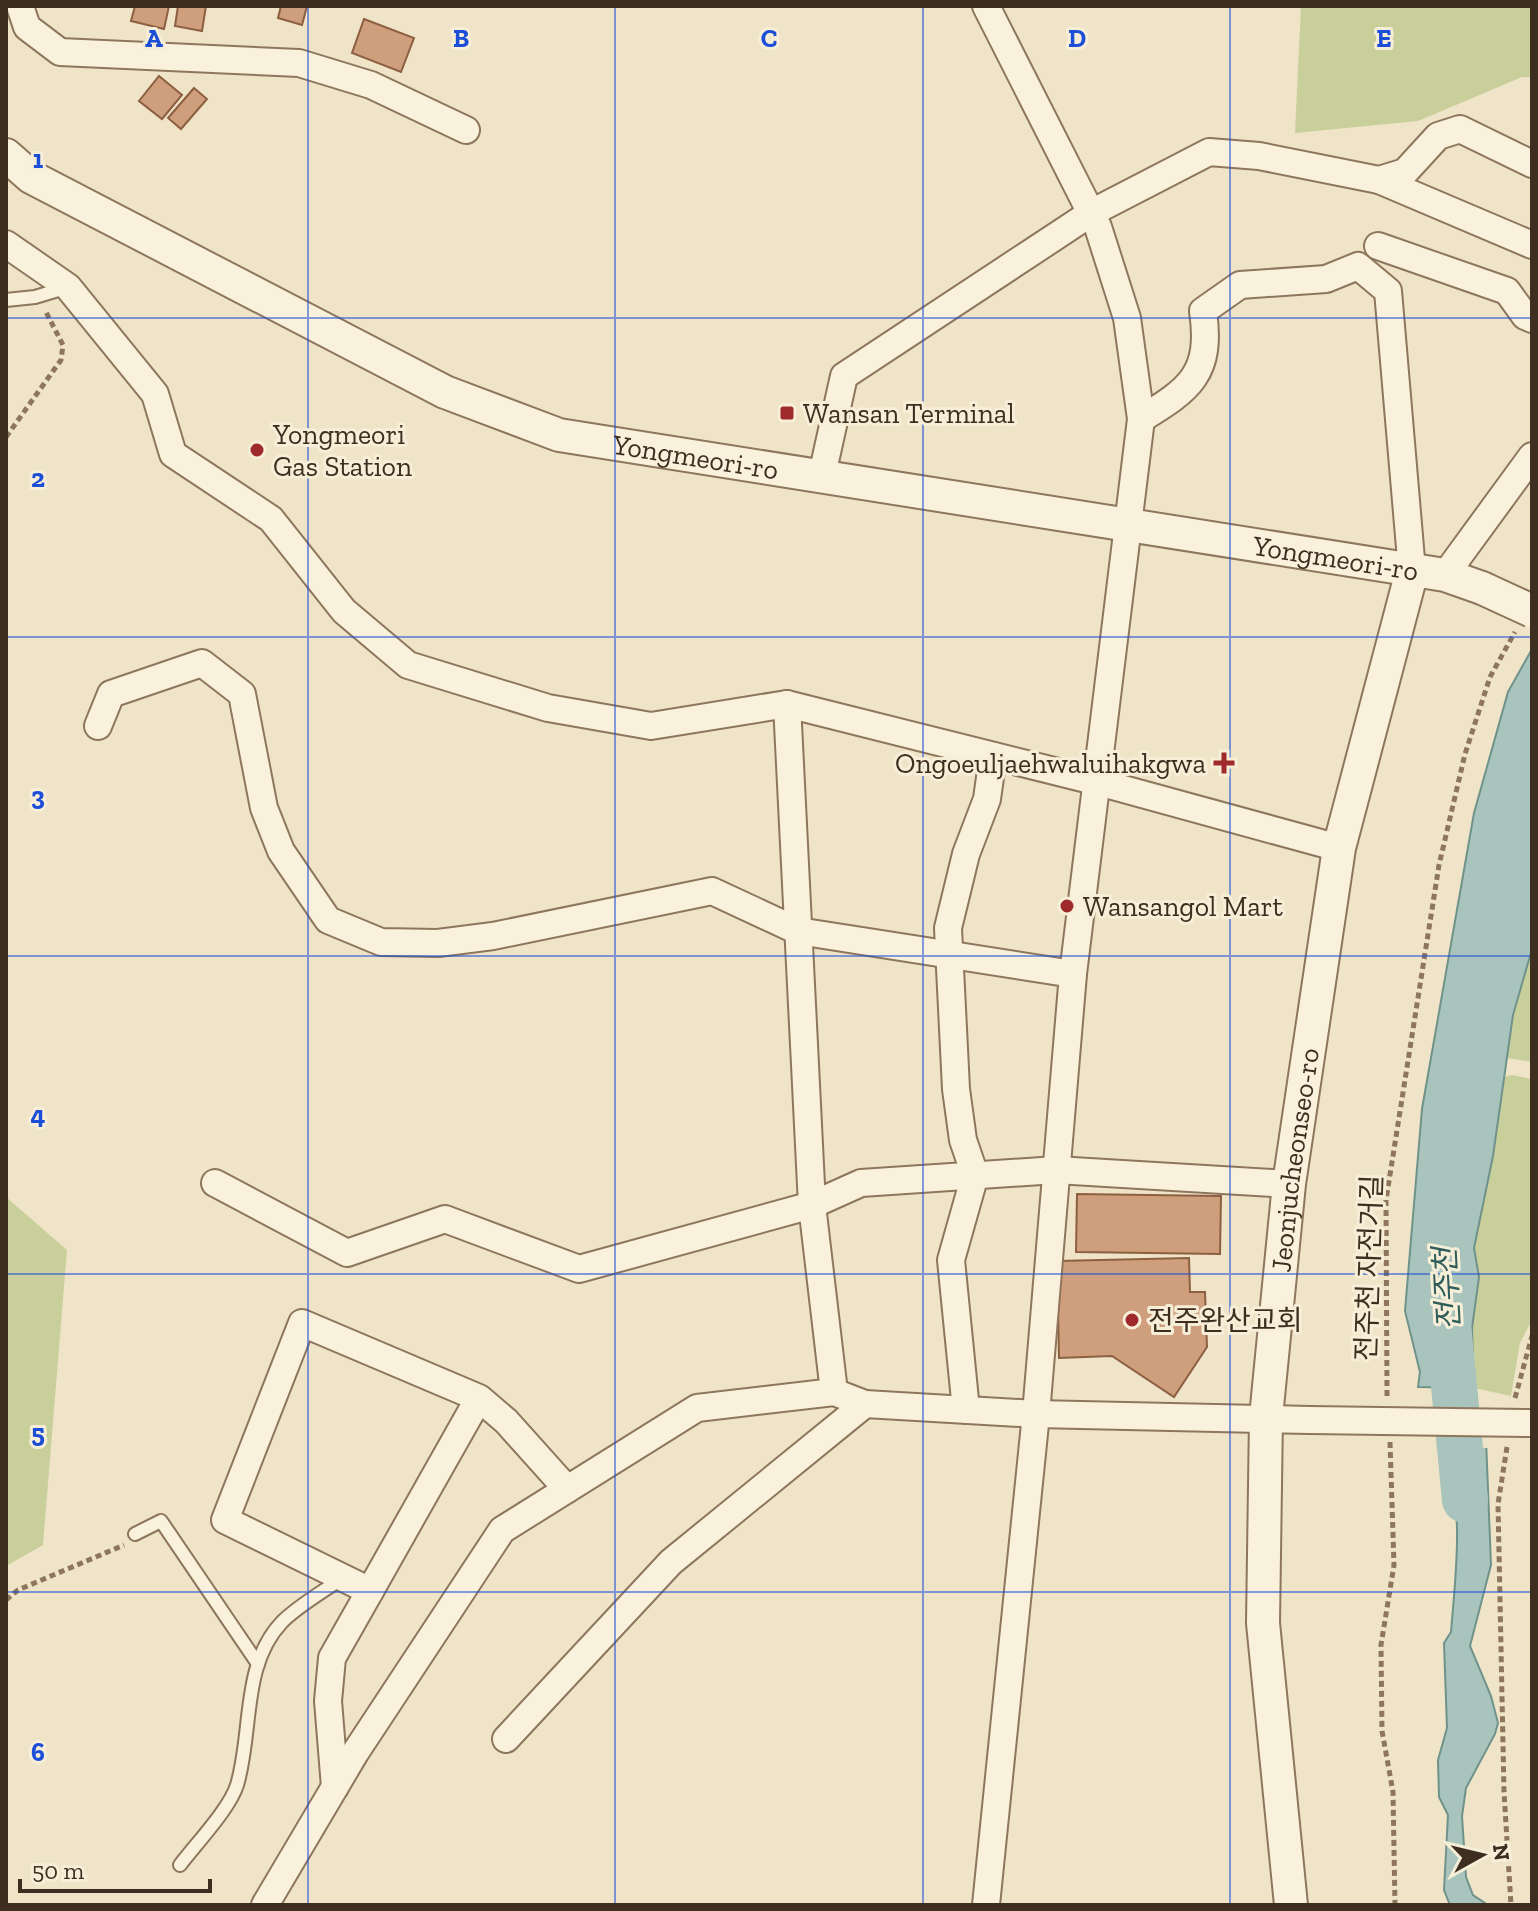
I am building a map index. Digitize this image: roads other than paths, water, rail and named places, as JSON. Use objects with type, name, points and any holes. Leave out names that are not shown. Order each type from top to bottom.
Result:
[{"type":"street","points":[[20,6],[27,27],[60,52],[299,63],[371,85],[466,130]]},
{"type":"street","points":[[986,6],[1091,213],[1127,318],[1141,419],[1073,974],[1036,1414],[986,1905]]},
{"type":"street","points":[[1379,180],[1405,172],[1438,136],[1460,129],[1532,164]]},
{"type":"street","points":[[822,475],[844,376],[1091,213],[1209,152],[1259,156],[1379,180],[1532,245]]},
{"type":"street","name":"Yongmeori-ro","points":[[6,155],[31,177],[445,392],[559,435],[1445,575],[1482,588],[1525,620]]},
{"type":"street","points":[[6,244],[68,287],[155,394],[173,454],[271,519],[344,611],[408,665],[548,708],[651,726],[787,704],[1098,782],[1339,848]]},
{"type":"street","points":[[1378,246],[1507,291],[1525,316],[1532,319]]},
{"type":"street","points":[[1141,419],[1185,392],[1208,347],[1203,311],[1240,285],[1326,279],[1358,266],[1388,291],[1412,571]]},
{"type":"street","points":[[1445,575],[1532,456]]},
{"type":"street","name":"Jeonjucheonseo-ro","points":[[1291,1905],[1263,1623],[1266,1417],[1289,1184],[1339,848],[1412,571]]},
{"type":"street","points":[[98,726],[111,694],[202,663],[242,694],[264,808],[281,851],[328,920],[381,942],[438,943],[493,936],[712,891],[798,931],[1073,974]]},
{"type":"street","points":[[787,704],[812,1205],[834,1392]]},
{"type":"street","points":[[966,1410],[951,1260],[975,1175],[963,1140],[956,1089],[948,928],[966,854],[987,799],[993,756]]},
{"type":"street","points":[[215,1183],[347,1253],[445,1219],[579,1269],[812,1205],[861,1183],[1056,1170],[1289,1184]]},
{"type":"street","points":[[370,1591],[225,1520],[302,1323],[479,1398],[506,1421],[567,1489]]},
{"type":"street","points":[[265,1905],[335,1787],[502,1530],[697,1408],[834,1392],[865,1404],[1036,1414],[1532,1423]]},
{"type":"street","points":[[335,1787],[328,1701],[332,1658],[479,1398]]},
{"type":"street","points":[[506,1739],[671,1562],[865,1404]]},
{"type":"lane","points":[[6,300],[35,297],[68,287]]},
{"type":"lane","points":[[135,1534],[161,1521],[258,1664]]},
{"type":"lane","points":[[180,1865],[236,1788],[249,1733],[251,1690],[258,1664],[281,1622],[342,1578]]},
{"type":"water","points":[[1532,649],[1532,949],[1513,1015],[1493,1156],[1474,1248],[1479,1277],[1472,1328],[1474,1388],[1418,1387],[1420,1372],[1405,1311],[1422,1109],[1474,813],[1508,692]]},
{"type":"water","points":[[1440,1437],[1486,1439],[1491,1565],[1470,1646],[1491,1696],[1498,1723],[1466,1788],[1462,1816],[1466,1877],[1473,1895],[1488,1905],[1450,1905],[1444,1890],[1448,1815],[1439,1797],[1438,1760],[1447,1728],[1444,1643],[1451,1632],[1457,1534],[1453,1488]]},
{"type":"waterway","name":"전주천","points":[[1448,1324],[1465,1500]]},
{"type":"place","name":"Wansan Terminal","points":[[787,413]]},
{"type":"place","name":"Yongmeori Gas Station","points":[[257,450]]},
{"type":"place","name":"Ongoeuljaehwaluihakgwa","points":[[1224,763]]},
{"type":"place","name":"Wansangol Mart","points":[[1067,906]]},
{"type":"place","name":"전주완산교회","points":[[1132,1320]]}]
